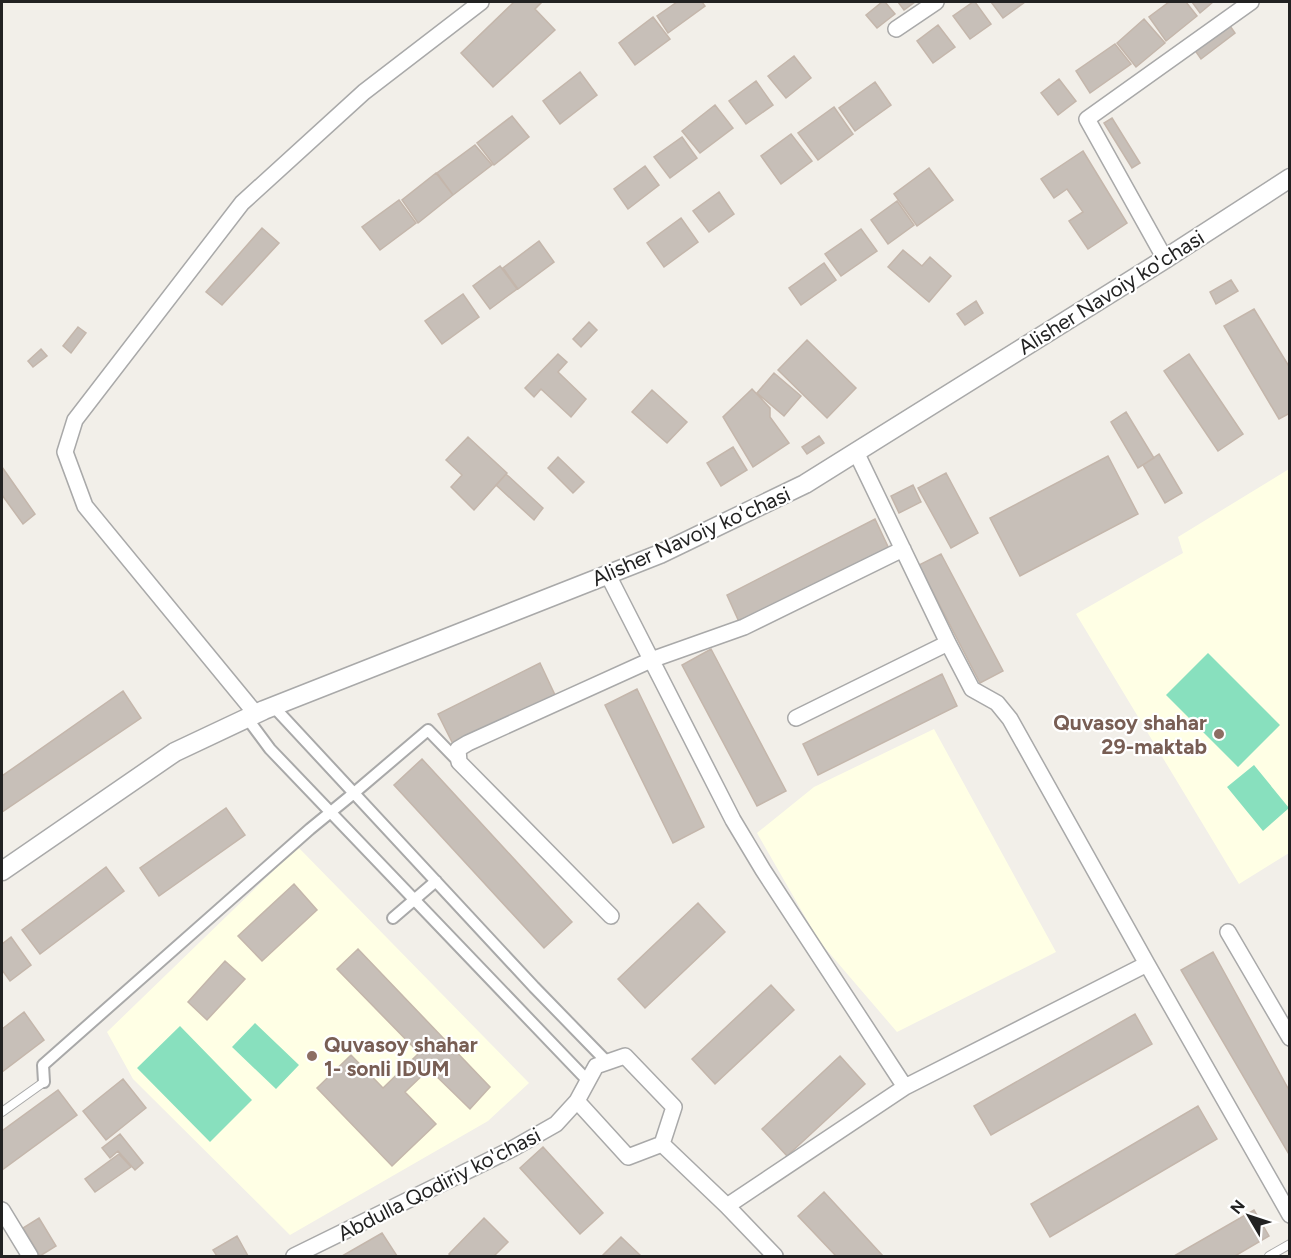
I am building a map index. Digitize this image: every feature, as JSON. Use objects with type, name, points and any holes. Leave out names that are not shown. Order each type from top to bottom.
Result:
[{"type":"street","points":[[481,2],[364,92],[242,203],[75,420],[65,452],[85,506],[251,716],[270,749],[588,1081]]},
{"type":"street","points":[[896,29],[936,2]]},
{"type":"street","points":[[1165,259],[1087,119],[1251,2]]},
{"type":"street","name":"Alisher Navoiy ko'chasi","points":[[2,870],[175,752],[273,706],[660,554],[805,484],[1165,259],[1290,178]]},
{"type":"street","points":[[856,452],[972,689],[997,703],[1010,719],[1290,1215]]},
{"type":"street","points":[[459,762],[458,749],[468,742],[651,660],[744,627],[903,549]]},
{"type":"street","points":[[608,575],[731,815],[763,870],[905,1087]]},
{"type":"street","points":[[796,718],[948,643]]},
{"type":"street","points":[[273,706],[534,987],[608,1062]]},
{"type":"street","points":[[44,1082],[43,1065],[330,812],[428,730],[611,916]]},
{"type":"street","points":[[393,918],[436,881]]},
{"type":"street","points":[[1228,932],[1290,1038]]},
{"type":"street","points":[[727,1206],[905,1087],[1147,964]]},
{"type":"street","points":[[626,1056],[674,1107],[662,1144],[628,1157],[577,1101],[596,1066],[626,1056]]},
{"type":"street","name":"Abdulla Qodiriy ko'chasi","points":[[294,1257],[512,1149],[556,1124],[577,1101]]},
{"type":"street","points":[[662,1144],[727,1206],[775,1257]]},
{"type":"street","points":[[2,1210],[30,1257]]},
{"type":"lane","points":[[2,1112],[44,1082]]},
{"type":"lane","points":[[1269,1257],[1290,1245]]},
{"type":"shaded area","name":"Quvasoy shahar 29-maktab","points":[[1289,469],[1289,853],[1239,884],[1076,614],[1183,553],[1178,537]]},
{"type":"shaded area","points":[[934,729],[1056,952],[897,1032],[819,941],[757,833],[814,787]]},
{"type":"shaded area","name":"Quvasoy shahar 1- sonli IDUM","points":[[298,847],[529,1083],[488,1121],[290,1235],[133,1079],[107,1032]]},
{"type":"green space","points":[[1208,653],[1280,725],[1238,767],[1166,695]]},
{"type":"green space","points":[[1254,765],[1289,808],[1263,831],[1227,787]]},
{"type":"green space","points":[[255,1023],[299,1065],[276,1089],[232,1047]]},
{"type":"green space","points":[[180,1026],[252,1100],[210,1142],[137,1068]]},
{"type":"building","points":[[514,2],[542,2],[535,9],[555,30],[493,87],[461,53]]},
{"type":"building","points":[[677,2],[702,2],[705,6],[668,33],[657,16]]},
{"type":"building","points":[[885,2],[895,14],[877,28],[866,15]]},
{"type":"building","points":[[898,2],[915,2],[904,10]]},
{"type":"building","points":[[973,2],[991,24],[970,39],[953,16]]},
{"type":"building","points":[[991,2],[1025,2],[1003,18]]},
{"type":"building","points":[[1169,2],[1186,2],[1197,16],[1166,41],[1149,17]]},
{"type":"building","points":[[1192,2],[1213,2],[1200,13]]},
{"type":"building","points":[[653,17],[670,39],[635,65],[619,43]]},
{"type":"building","points":[[1144,19],[1165,43],[1136,67],[1117,43]]},
{"type":"building","points":[[1228,23],[1235,33],[1201,59],[1194,49]]},
{"type":"building","points":[[938,25],[955,47],[933,63],[917,41]]},
{"type":"building","points":[[1115,44],[1131,64],[1090,93],[1076,71]]},
{"type":"building","points":[[794,56],[811,78],[786,98],[768,76]]},
{"type":"building","points":[[580,72],[597,95],[560,124],[543,101]]},
{"type":"building","points":[[1059,79],[1076,101],[1058,115],[1041,93]]},
{"type":"building","points":[[756,81],[773,105],[746,124],[729,101]]},
{"type":"building","points":[[875,82],[891,105],[855,131],[839,108]]},
{"type":"building","points":[[715,105],[733,128],[700,153],[682,131]]},
{"type":"building","points":[[834,107],[853,134],[818,160],[798,133]]},
{"type":"building","points":[[512,116],[529,137],[494,165],[477,143]]},
{"type":"building","points":[[1112,118],[1140,163],[1132,168],[1104,123]]},
{"type":"building","points":[[791,134],[812,161],[781,184],[761,156]]},
{"type":"building","points":[[682,137],[697,158],[670,178],[654,157]]},
{"type":"building","points":[[475,145],[492,165],[453,195],[437,173]]},
{"type":"building","points":[[1083,151],[1127,223],[1088,249],[1069,221],[1083,212],[1067,189],[1054,198],[1041,179]]},
{"type":"building","points":[[645,166],[659,185],[628,209],[614,189]]},
{"type":"building","points":[[929,168],[953,200],[917,226],[894,194]]},
{"type":"building","points":[[436,173],[453,195],[418,223],[402,200]]},
{"type":"building","points":[[719,192],[734,214],[709,232],[693,211]]},
{"type":"building","points":[[399,200],[416,223],[380,250],[362,227]]},
{"type":"building","points":[[897,201],[914,225],[888,244],[871,220]]},
{"type":"building","points":[[681,218],[698,242],[664,267],[647,243]]},
{"type":"building","points":[[262,228],[279,243],[222,305],[206,292]]},
{"type":"building","points":[[861,229],[877,251],[841,276],[825,254]]},
{"type":"building","points":[[539,241],[554,262],[518,289],[503,268]]},
{"type":"building","points":[[903,250],[922,266],[930,257],[951,276],[929,302],[888,267]]},
{"type":"building","points":[[824,263],[836,280],[801,305],[789,288]]},
{"type":"building","points":[[500,266],[517,289],[490,309],[473,286]]},
{"type":"building","points":[[1231,280],[1238,291],[1216,304],[1210,292]]},
{"type":"building","points":[[463,294],[479,317],[442,344],[425,321]]},
{"type":"building","points":[[976,301],[983,313],[965,325],[957,314]]},
{"type":"building","points":[[1254,309],[1290,368],[1290,413],[1279,419],[1224,326]]},
{"type":"building","points":[[589,322],[597,330],[581,347],[573,339]]},
{"type":"building","points":[[78,327],[86,333],[71,353],[63,346]]},
{"type":"building","points":[[807,340],[856,388],[827,418],[778,370]]},
{"type":"building","points":[[41,349],[47,356],[33,367],[28,361]]},
{"type":"building","points":[[558,354],[567,362],[558,372],[586,399],[571,417],[541,389],[534,397],[525,388]]},
{"type":"building","points":[[1189,354],[1243,434],[1218,451],[1164,371]]},
{"type":"building","points":[[774,373],[801,396],[784,416],[757,393]]},
{"type":"building","points":[[752,389],[770,408],[770,417],[789,443],[753,467],[723,417]]},
{"type":"building","points":[[652,390],[687,422],[667,443],[632,412]]},
{"type":"building","points":[[1126,412],[1154,458],[1138,468],[1111,422]]},
{"type":"building","points":[[819,436],[824,443],[807,454],[802,447]]},
{"type":"building","points":[[468,437],[507,473],[474,510],[451,487],[462,475],[446,460]]},
{"type":"building","points":[[733,447],[747,470],[721,486],[707,463]]},
{"type":"building","points":[[1159,454],[1182,493],[1165,503],[1143,465]]},
{"type":"building","points":[[1108,456],[1138,514],[1020,576],[990,518]]},
{"type":"building","points":[[558,457],[584,482],[573,493],[548,468]]},
{"type":"building","points":[[2,467],[35,514],[23,524],[2,495]]},
{"type":"building","points":[[946,473],[978,533],[951,548],[918,488]]},
{"type":"building","points":[[506,474],[543,508],[534,520],[496,485]]},
{"type":"building","points":[[913,485],[921,502],[899,513],[891,496]]},
{"type":"building","points":[[875,519],[890,551],[740,624],[727,595]]},
{"type":"building","points":[[941,554],[1003,671],[980,683],[919,565]]},
{"type":"building","points":[[711,649],[786,791],[757,806],[682,665]]},
{"type":"building","points":[[540,663],[555,695],[454,746],[438,714]]},
{"type":"building","points":[[942,674],[957,706],[818,775],[803,744]]},
{"type":"building","points":[[637,689],[704,827],[673,843],[605,705]]},
{"type":"building","points":[[123,691],[141,718],[2,812],[2,776]]},
{"type":"building","points":[[422,759],[572,922],[544,948],[394,785]]},
{"type":"building","points":[[226,808],[245,835],[159,896],[140,868]]},
{"type":"building","points":[[106,867],[124,891],[40,954],[22,930]]},
{"type":"building","points":[[294,884],[317,910],[262,961],[238,936]]},
{"type":"building","points":[[698,903],[725,932],[645,1008],[618,979]]},
{"type":"building","points":[[11,937],[31,965],[10,981],[2,970],[2,944]]},
{"type":"building","points":[[358,949],[490,1087],[470,1109],[429,1069],[405,1092],[436,1124],[392,1166],[317,1088],[351,1055],[383,1088],[419,1053],[337,969]]},
{"type":"building","points":[[1213,952],[1290,1092],[1290,1156],[1181,970]]},
{"type":"building","points":[[225,961],[245,979],[207,1020],[188,1002]]},
{"type":"building","points":[[771,985],[794,1010],[715,1084],[692,1059]]},
{"type":"building","points":[[24,1012],[44,1040],[2,1072],[2,1029]]},
{"type":"building","points":[[1135,1014],[1152,1044],[991,1135],[974,1106]]},
{"type":"building","points":[[840,1056],[865,1084],[787,1156],[762,1129]]},
{"type":"building","points":[[123,1079],[146,1108],[106,1140],[83,1111]]},
{"type":"building","points":[[58,1090],[77,1115],[2,1170],[2,1131]]},
{"type":"building","points":[[1198,1106],[1217,1139],[1050,1237],[1031,1204]]},
{"type":"building","points":[[120,1134],[143,1163],[135,1170],[118,1151],[110,1158],[102,1148]]},
{"type":"building","points":[[543,1147],[603,1213],[580,1234],[520,1168]]},
{"type":"building","points":[[119,1154],[131,1167],[95,1192],[85,1179]]},
{"type":"building","points":[[824,1192],[883,1256],[836,1256],[798,1216]]},
{"type":"building","points":[[1254,1210],[1269,1236],[1235,1256],[1174,1256]]},
{"type":"building","points":[[39,1218],[56,1246],[40,1256],[23,1228]]},
{"type":"building","points":[[484,1218],[508,1242],[494,1256],[451,1256],[449,1254]]},
{"type":"building","points":[[382,1233],[397,1256],[342,1256]]},
{"type":"building","points":[[237,1236],[248,1256],[217,1256],[213,1250]]},
{"type":"building","points":[[621,1237],[641,1256],[602,1256]]},
{"type":"place","name":"Quvasoy shahar 29-maktab","points":[[1219,734]]},
{"type":"place","name":"Quvasoy shahar 1- sonli IDUM","points":[[312,1056]]}]
